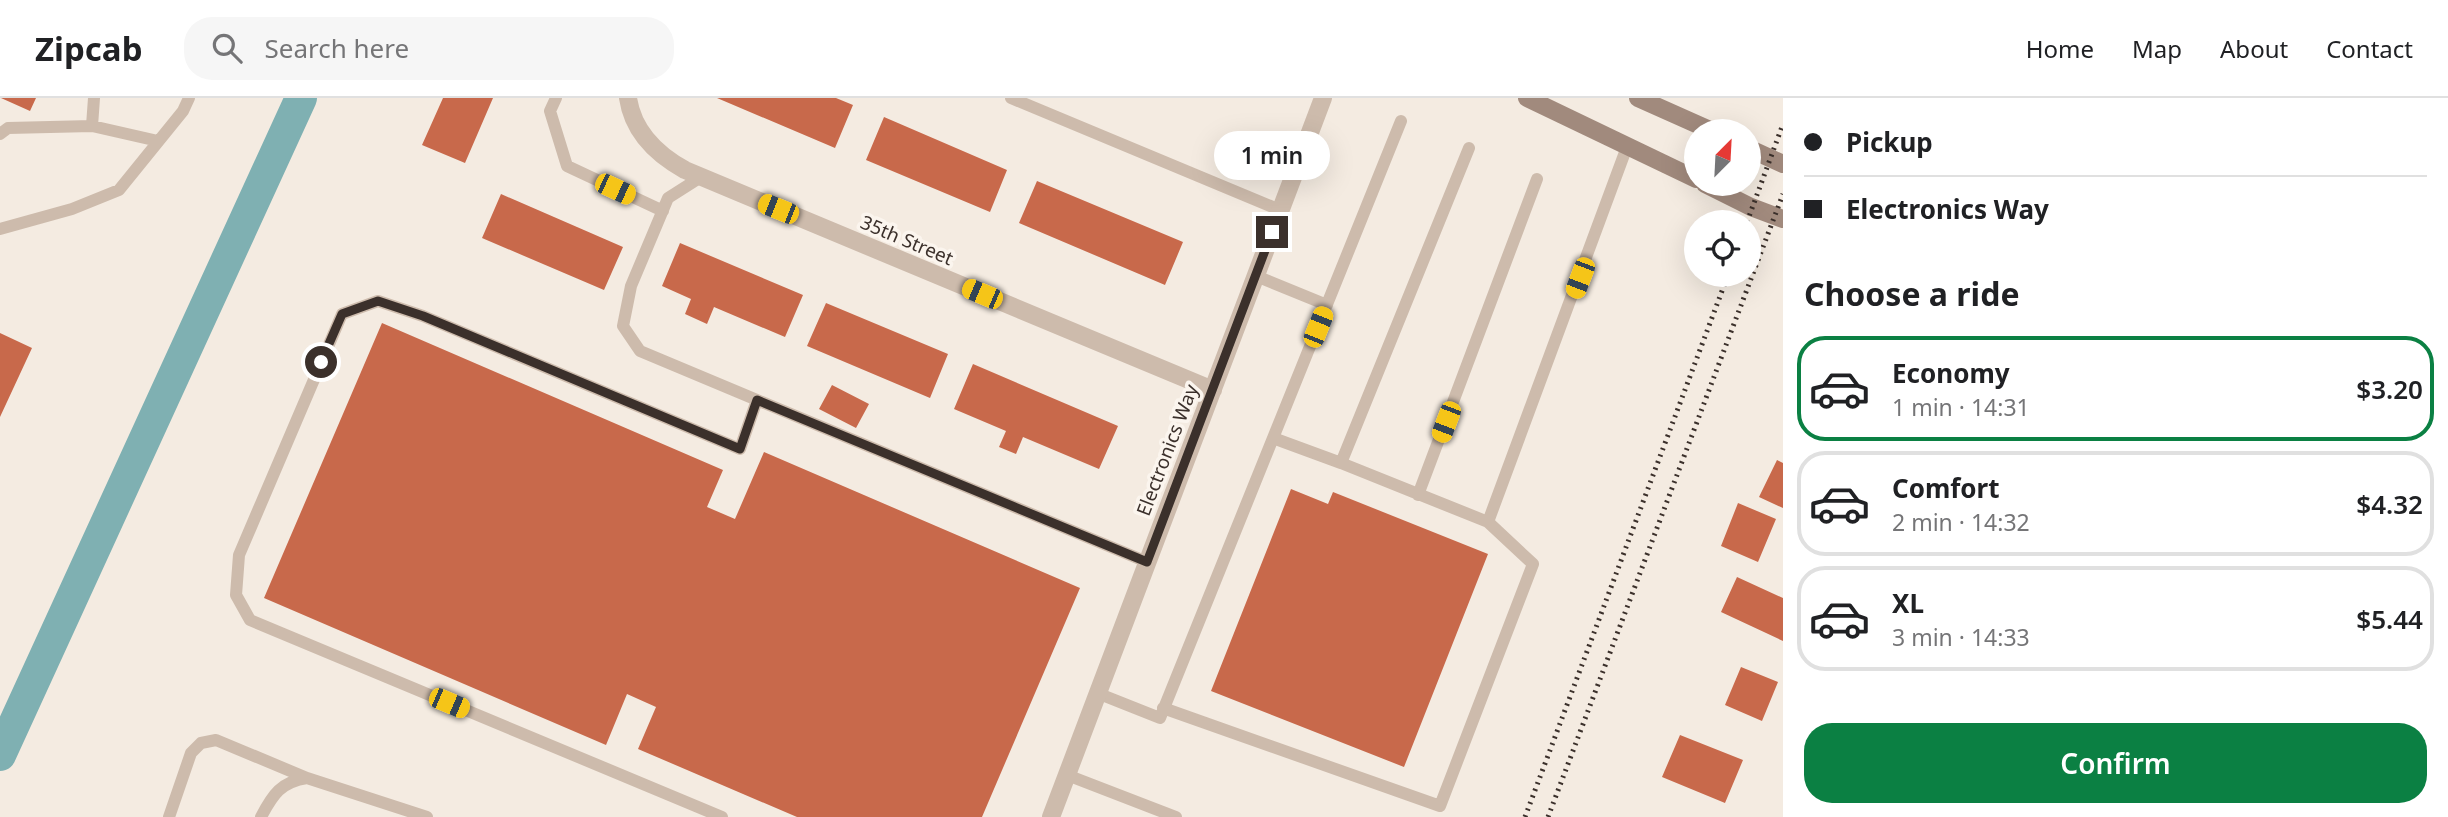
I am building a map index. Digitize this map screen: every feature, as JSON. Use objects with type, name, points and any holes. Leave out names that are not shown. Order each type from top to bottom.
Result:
[{"type":"street","name":"35th Street","points":[[628,98],[637,127],[667,160],[701,177],[1213,390]]},
{"type":"street","name":"Electronics Way","points":[[1051,817],[1323,98]]},
{"type":"street","points":[[1527,98],[1684,173]]},
{"type":"street","points":[[1638,98],[1685,119]]},
{"type":"street","points":[[1761,154],[1783,164]]},
{"type":"street","points":[[1729,196],[1783,219]]},
{"type":"lane","points":[[92,126],[94,98]]},
{"type":"lane","points":[[0,229],[72,209],[119,190],[183,111],[189,98]]},
{"type":"lane","points":[[556,98],[550,111],[567,166],[663,211]]},
{"type":"lane","points":[[1012,98],[1280,210]]},
{"type":"lane","points":[[1097,693],[1160,718],[1401,121]]},
{"type":"lane","points":[[0,134],[8,128],[92,126],[159,141]]},
{"type":"lane","points":[[1488,522],[1628,144]]},
{"type":"lane","points":[[1341,463],[1469,148]]},
{"type":"lane","points":[[701,177],[668,198],[631,286],[623,326],[640,351],[1147,562]]},
{"type":"lane","points":[[1418,495],[1536,179]]},
{"type":"lane","points":[[1256,276],[1327,305]]},
{"type":"lane","points":[[722,817],[250,620],[236,595],[239,555],[342,314],[378,301],[423,316],[740,449],[757,400]]},
{"type":"lane","points":[[1163,708],[1440,806],[1533,564],[1488,522],[1273,438]]},
{"type":"lane","points":[[169,817],[191,753],[201,743],[216,740],[307,778],[427,817]]},
{"type":"lane","points":[[1067,775],[1177,817]]},
{"type":"lane","points":[[261,817],[275,791],[290,780],[307,778]]},
{"type":"building","points":[[1,98],[36,98],[30,111]]},
{"type":"building","points":[[443,98],[493,98],[465,163],[422,145]]},
{"type":"building","points":[[717,98],[836,98],[853,105],[835,148]]},
{"type":"building","points":[[884,117],[1007,170],[990,212],[866,160]]},
{"type":"building","points":[[1037,181],[1183,242],[1165,285],[1019,223]]},
{"type":"building","points":[[501,194],[623,247],[604,290],[482,238]]},
{"type":"building","points":[[680,243],[803,295],[785,337],[714,307],[707,324],[685,314],[691,299],[662,286]]},
{"type":"building","points":[[826,303],[948,354],[930,398],[807,346]]},
{"type":"building","points":[[382,323],[723,470],[707,507],[735,519],[764,452],[1080,588],[982,817],[797,817],[638,749],[656,707],[627,694],[606,745],[264,598]]},
{"type":"building","points":[[0,333],[32,348],[0,417]]},
{"type":"building","points":[[973,364],[1118,426],[1099,469],[1023,437],[1016,454],[999,447],[1006,431],[954,409]]},
{"type":"building","points":[[832,385],[869,404],[856,428],[819,409]]},
{"type":"building","points":[[1777,460],[1783,463],[1783,508],[1759,497]]},
{"type":"building","points":[[1291,489],[1328,504],[1333,492],[1488,554],[1404,767],[1211,691]]},
{"type":"building","points":[[1738,503],[1776,519],[1758,562],[1721,546]]},
{"type":"building","points":[[1737,577],[1783,598],[1783,641],[1721,612]]},
{"type":"building","points":[[1741,667],[1778,682],[1762,721],[1725,705]]},
{"type":"building","points":[[1680,735],[1743,760],[1725,803],[1662,777]]},
{"type":"waterway","points":[[0,755],[301,98]]},
{"type":"railway","points":[[1751,210],[1783,124]]},
{"type":"railway","points":[[1548,817],[1783,194]]},
{"type":"railway","points":[[1525,817],[1724,287]]},
{"type":"route","points":[[321,362],[342,314],[378,301],[423,316],[740,449],[757,400],[1147,562],[1272,232]]}]
